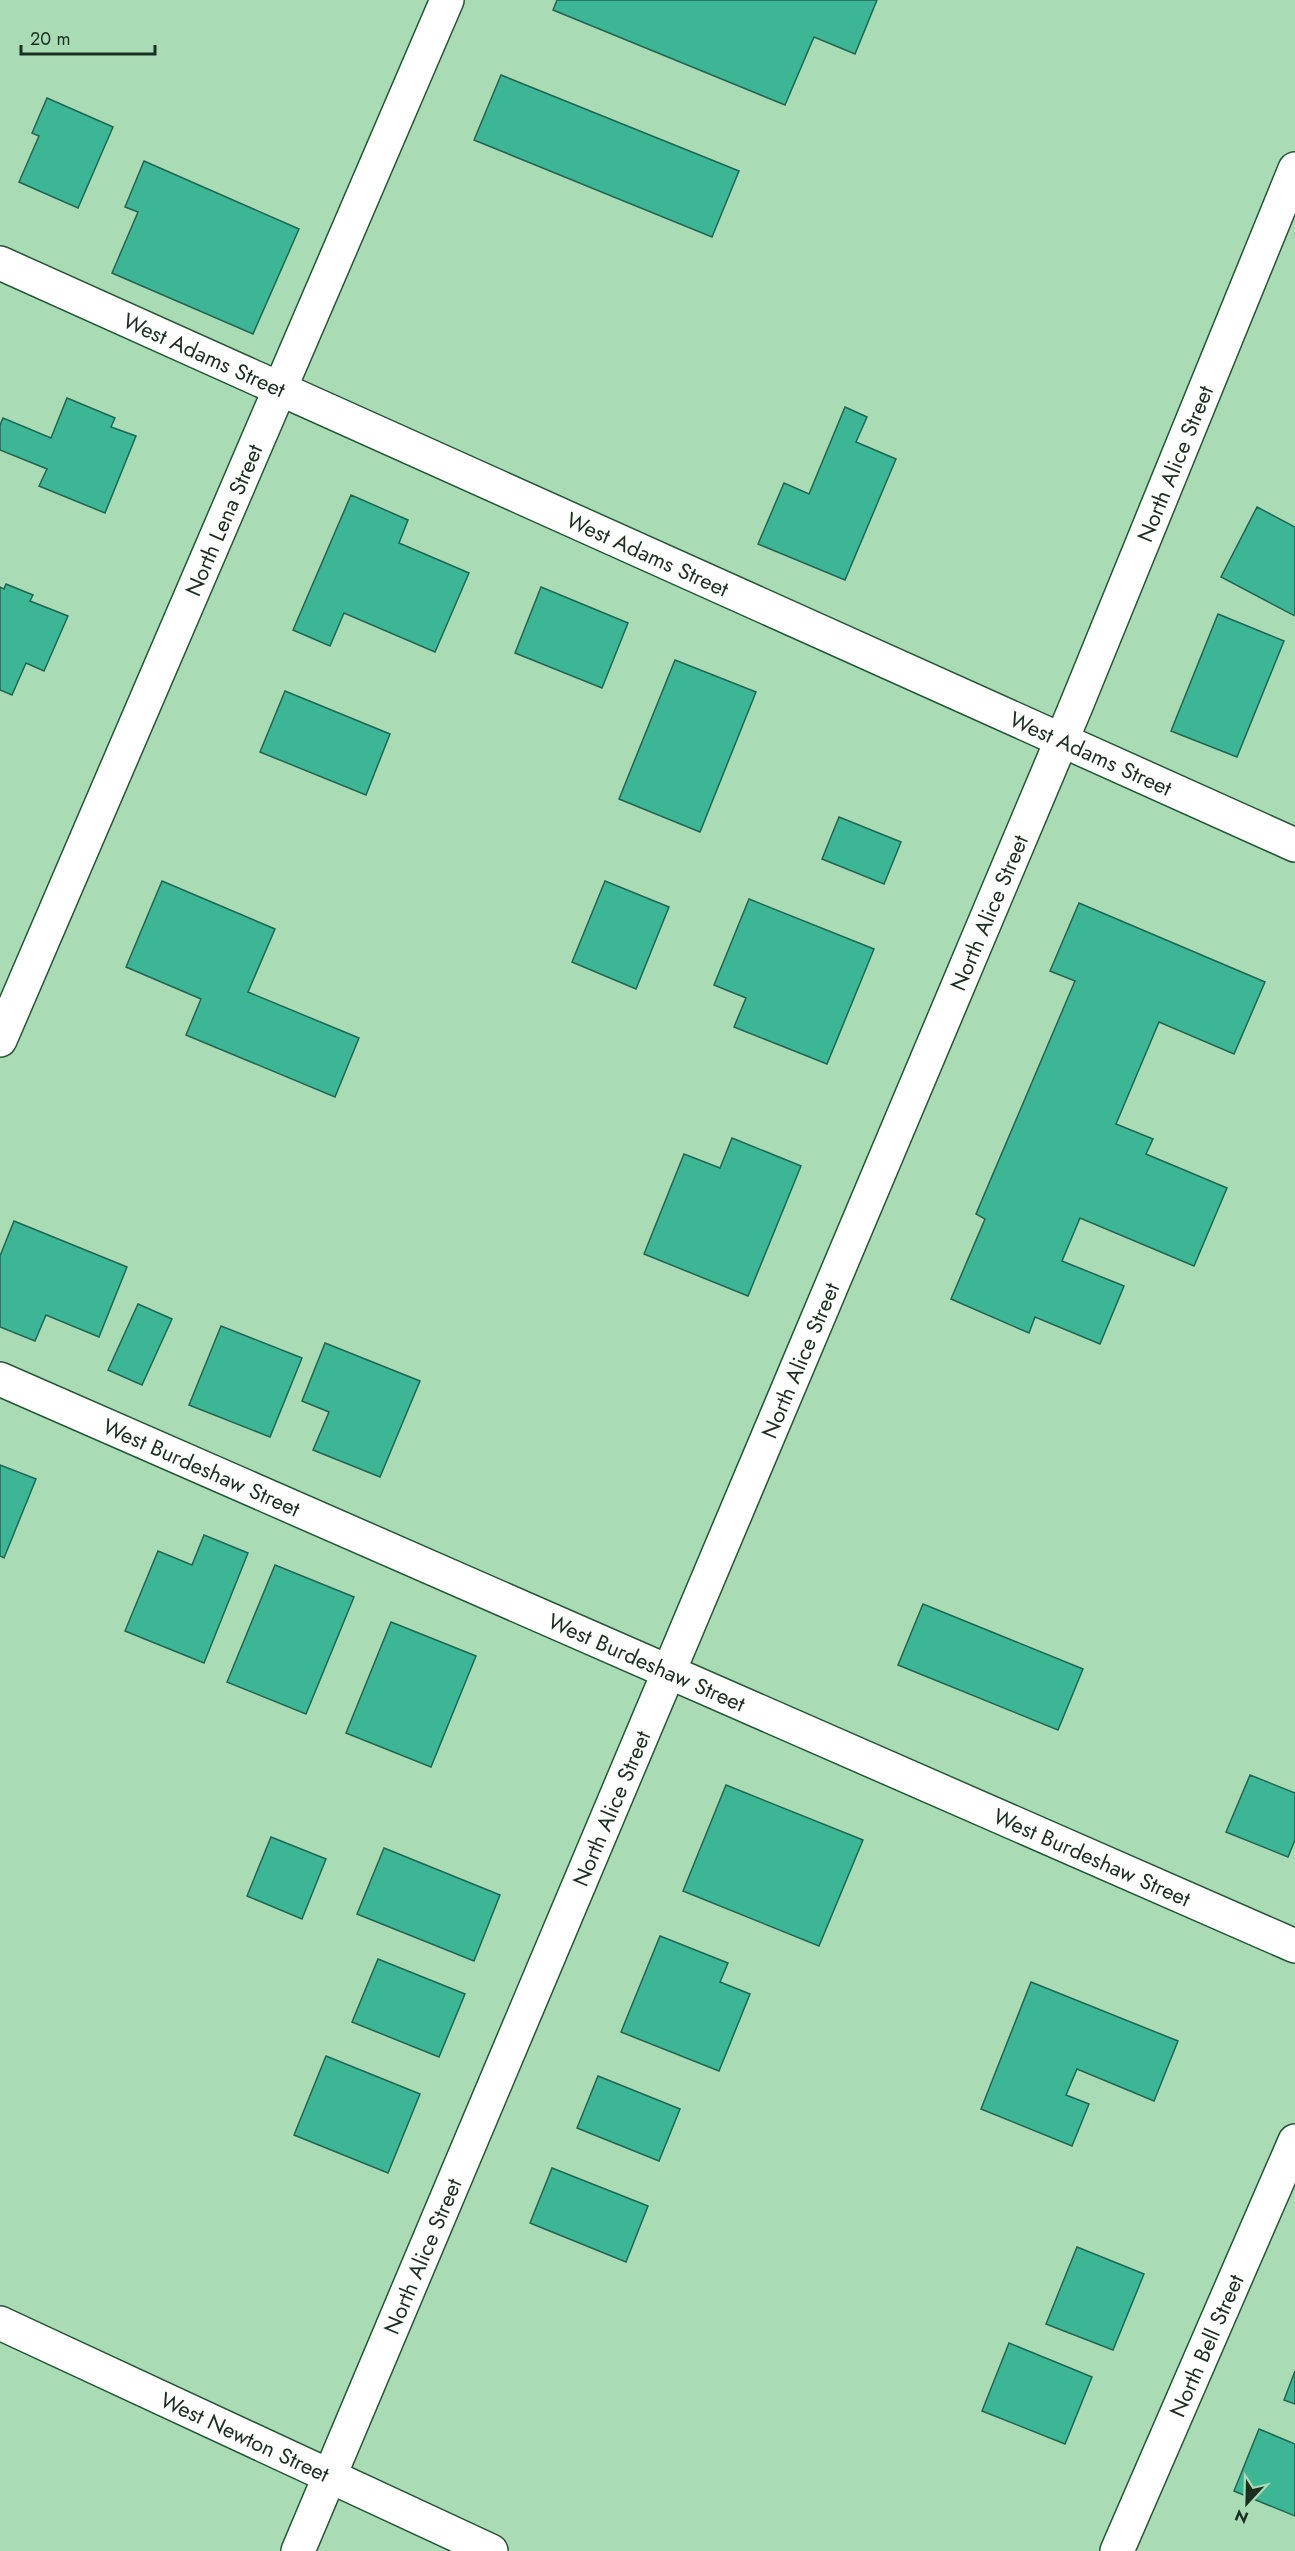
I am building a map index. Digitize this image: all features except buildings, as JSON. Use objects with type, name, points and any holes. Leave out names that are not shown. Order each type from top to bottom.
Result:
[{"type":"street","name":"North Lena Street","points":[[0,1040],[447,0]]},
{"type":"street","name":"North Alice Street","points":[[298,2551],[1061,740],[1295,169]]},
{"type":"street","name":"West Adams Street","points":[[0,264],[1295,845]]},
{"type":"street","name":"West Burdeshaw Street","points":[[0,1379],[1295,1946]]},
{"type":"street","name":"North Bell Street","points":[[1117,2551],[1295,2141]]},
{"type":"street","name":"West Newton Street","points":[[0,2323],[491,2551]]}]
